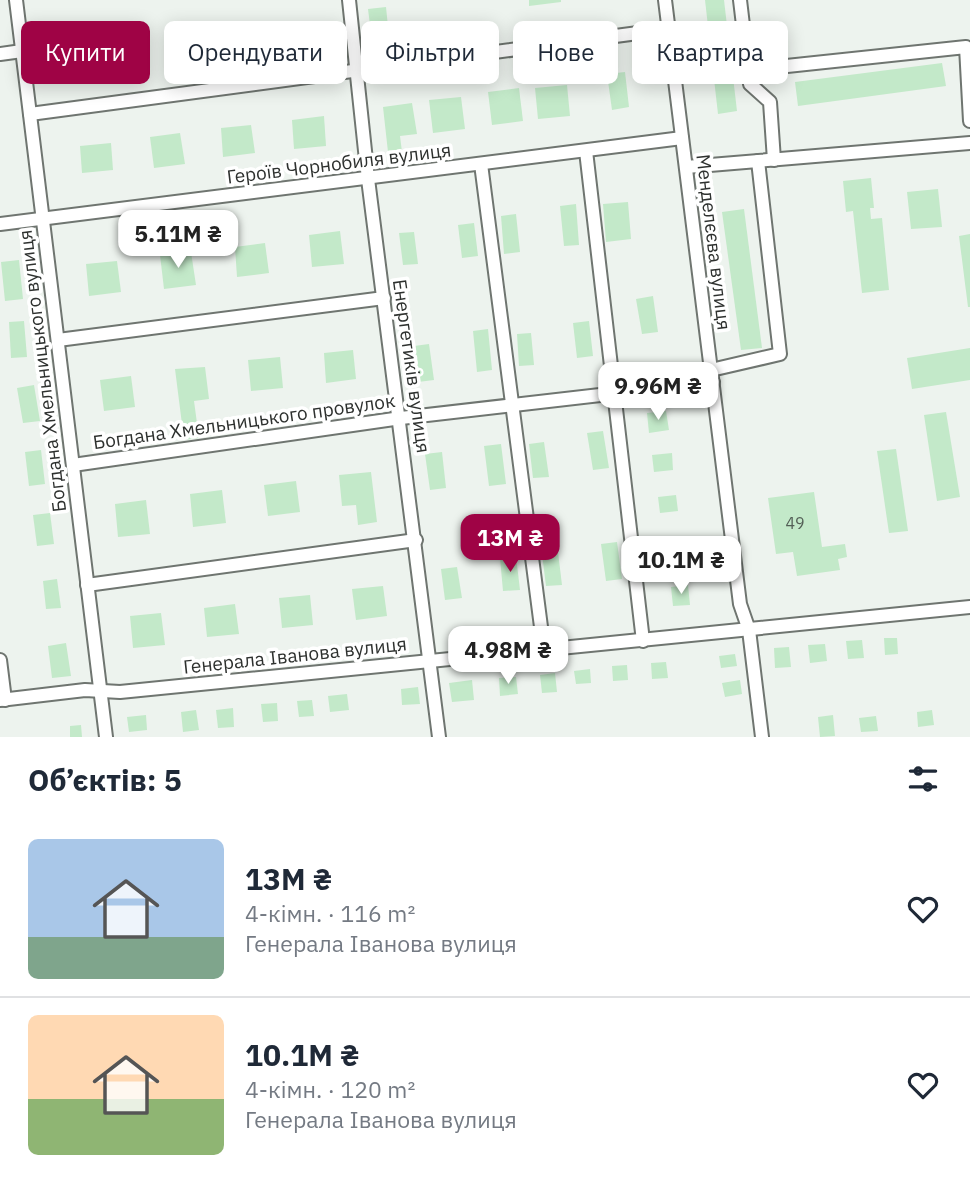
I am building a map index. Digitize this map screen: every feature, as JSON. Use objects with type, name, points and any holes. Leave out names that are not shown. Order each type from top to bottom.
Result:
[{"type":"street","name":"Богдана Хмельницького вулиця","points":[[16,0],[21,42]]},
{"type":"street","name":"Енергетиків вулиця","points":[[349,0],[368,179],[401,418],[439,737]]},
{"type":"street","name":"Менделєєва вулиця","points":[[665,0],[667,21]]},
{"type":"street","points":[[740,0],[743,21]]},
{"type":"street","points":[[30,114],[632,34]]},
{"type":"street","points":[[788,66],[966,47],[970,121]]},
{"type":"street","points":[[0,54],[21,51]]},
{"type":"street","name":"Богдана Хмельницького вулиця","points":[[26,84],[106,737]]},
{"type":"street","name":"Менделєєва вулиця","points":[[675,84],[740,604],[748,630],[762,737]]},
{"type":"street","points":[[750,84],[770,102],[774,160]]},
{"type":"street","name":"Героїв Чорнобиля вулиця","points":[[0,224],[682,138]]},
{"type":"street","points":[[685,167],[970,144]]},
{"type":"street","points":[[586,151],[643,640]]},
{"type":"street","name":"Богдана Хмельницького провулок","points":[[73,465],[401,418],[614,394],[712,375],[757,357],[780,354],[758,161]]},
{"type":"street","points":[[481,164],[544,650]]},
{"type":"street","points":[[58,340],[384,298]]},
{"type":"street","points":[[87,585],[416,540]]},
{"type":"street","name":"Генерала Іванова вулиця","points":[[3,700],[101,691],[120,692],[970,607]]},
{"type":"street","points":[[0,660],[3,700]]},
{"type":"building","points":[[529,0],[561,0],[561,2],[529,6]]},
{"type":"building","points":[[705,0],[724,0],[726,21],[707,21]]},
{"type":"building","points":[[386,7],[387,21],[370,21],[368,9]]},
{"type":"building","points":[[942,63],[946,86],[798,106],[795,82]]},
{"type":"building","points":[[625,72],[629,107],[612,110],[608,84],[618,84],[618,73]]},
{"type":"building","points":[[715,84],[734,84],[737,111],[718,114]]},
{"type":"building","points":[[567,85],[570,116],[538,119],[535,88]]},
{"type":"building","points":[[519,88],[523,121],[492,125],[488,92]]},
{"type":"building","points":[[461,97],[465,129],[433,133],[429,100]]},
{"type":"building","points":[[412,103],[417,134],[400,136],[403,160],[389,161],[383,107]]},
{"type":"building","points":[[324,116],[326,146],[294,149],[292,120]]},
{"type":"building","points":[[251,125],[255,153],[223,157],[221,128]]},
{"type":"building","points":[[180,133],[185,164],[154,168],[150,137]]},
{"type":"building","points":[[111,143],[113,170],[82,173],[80,146]]},
{"type":"building","points":[[871,178],[874,208],[870,208],[871,219],[882,218],[889,290],[862,293],[853,211],[846,212],[843,181]]},
{"type":"building","points":[[938,189],[942,227],[911,229],[907,192]]},
{"type":"building","points":[[628,202],[631,239],[606,242],[603,204]]},
{"type":"building","points":[[576,204],[579,245],[564,246],[560,206]]},
{"type":"building","points":[[744,209],[762,348],[741,350],[722,212]]},
{"type":"building","points":[[516,214],[520,252],[504,254],[501,216]]},
{"type":"building","points":[[474,223],[478,256],[462,258],[458,225]]},
{"type":"building","points":[[340,231],[344,264],[312,267],[309,235]]},
{"type":"building","points":[[414,232],[418,264],[403,265],[399,233]]},
{"type":"building","points":[[970,234],[970,307],[968,307],[959,236]]},
{"type":"building","points":[[265,243],[269,273],[237,277],[235,247]]},
{"type":"building","points":[[191,252],[196,285],[164,289],[160,255]]},
{"type":"building","points":[[19,260],[23,299],[5,301],[1,262]]},
{"type":"building","points":[[117,261],[121,292],[89,296],[86,264]]},
{"type":"building","points":[[653,296],[658,332],[642,334],[636,299]]},
{"type":"building","points":[[24,321],[27,357],[11,358],[9,322]]},
{"type":"building","points":[[589,321],[593,356],[577,358],[573,323]]},
{"type":"building","points":[[488,329],[492,370],[477,372],[473,331]]},
{"type":"building","points":[[531,333],[534,365],[519,366],[517,334]]},
{"type":"building","points":[[429,344],[434,380],[418,382],[414,346]]},
{"type":"building","points":[[970,348],[970,380],[912,389],[907,358]]},
{"type":"building","points":[[353,350],[356,379],[326,383],[324,353]]},
{"type":"building","points":[[280,357],[283,388],[251,391],[248,360]]},
{"type":"building","points":[[664,362],[666,377],[646,380],[644,364]]},
{"type":"building","points":[[205,367],[209,399],[194,401],[199,438],[184,440],[175,369]]},
{"type":"building","points":[[131,376],[135,407],[104,411],[100,380]]},
{"type":"building","points":[[34,385],[40,421],[23,423],[17,388]]},
{"type":"building","points":[[666,411],[669,430],[649,433],[647,413]]},
{"type":"building","points":[[946,412],[960,497],[937,501],[924,415]]},
{"type":"building","points":[[603,431],[609,468],[593,470],[587,433]]},
{"type":"building","points":[[544,442],[549,477],[533,478],[529,444]]},
{"type":"building","points":[[501,444],[506,484],[489,486],[484,446]]},
{"type":"building","points":[[896,449],[908,531],[889,533],[877,451]]},
{"type":"building","points":[[41,450],[45,484],[29,486],[25,452]]},
{"type":"building","points":[[442,452],[446,488],[430,490],[425,454]]},
{"type":"building","points":[[672,453],[673,470],[654,472],[652,455]]},
{"type":"building","points":[[371,472],[377,522],[358,525],[356,505],[342,506],[339,475]]},
{"type":"building","points":[[296,481],[300,512],[268,516],[264,485]]},
{"type":"building","points":[[222,490],[226,523],[193,527],[190,494]]},
{"type":"building","points":[[814,492],[822,547],[845,544],[847,557],[838,559],[840,570],[797,576],[793,552],[776,554],[768,498]]},
{"type":"building","points":[[676,495],[678,511],[660,513],[658,497]]},
{"type":"building","points":[[146,500],[150,534],[118,537],[115,504]]},
{"type":"building","points":[[50,513],[54,544],[37,546],[33,515]]},
{"type":"building","points":[[681,536],[683,552],[666,554],[664,538]]},
{"type":"building","points":[[617,542],[622,579],[606,581],[601,544]]},
{"type":"building","points":[[558,552],[562,585],[546,586],[542,554]]},
{"type":"building","points":[[516,556],[520,590],[503,591],[500,558]]},
{"type":"building","points":[[457,567],[462,598],[445,600],[441,569]]},
{"type":"building","points":[[57,579],[61,608],[46,609],[43,581]]},
{"type":"building","points":[[688,585],[690,605],[673,606],[671,587]]},
{"type":"building","points":[[383,586],[387,616],[356,620],[352,589]]},
{"type":"building","points":[[310,595],[313,625],[282,628],[279,598]]},
{"type":"building","points":[[235,604],[239,634],[207,637],[204,608]]},
{"type":"building","points":[[161,613],[165,645],[133,648],[130,616]]},
{"type":"building","points":[[884,638],[897,638],[898,654],[885,655]]},
{"type":"building","points":[[862,640],[864,658],[848,659],[846,641]]},
{"type":"building","points":[[66,643],[71,676],[52,678],[48,646]]},
{"type":"building","points":[[825,644],[827,661],[810,663],[808,645]]},
{"type":"building","points":[[789,647],[791,667],[775,668],[774,648]]},
{"type":"building","points":[[735,654],[737,666],[721,668],[719,656]]},
{"type":"building","points":[[666,662],[668,678],[652,679],[651,663]]},
{"type":"building","points":[[627,665],[628,680],[613,681],[612,666]]},
{"type":"building","points":[[590,669],[591,683],[576,684],[574,671]]},
{"type":"building","points":[[555,673],[557,692],[542,693],[540,675]]},
{"type":"building","points":[[516,677],[518,694],[500,696],[499,678]]},
{"type":"building","points":[[472,680],[474,700],[452,702],[449,683]]},
{"type":"building","points":[[740,680],[742,694],[725,697],[722,683]]},
{"type":"building","points":[[418,687],[420,704],[402,705],[401,689]]},
{"type":"building","points":[[347,694],[349,710],[330,712],[328,696]]},
{"type":"building","points":[[312,700],[314,716],[299,717],[297,701]]},
{"type":"building","points":[[277,703],[278,721],[263,722],[261,704]]},
{"type":"building","points":[[233,708],[234,727],[218,728],[216,710]]},
{"type":"building","points":[[196,710],[199,730],[183,732],[181,712]]},
{"type":"building","points":[[932,710],[934,725],[918,727],[917,712]]},
{"type":"building","points":[[146,715],[147,730],[129,732],[127,717]]},
{"type":"building","points":[[833,715],[835,736],[820,737],[818,717]]},
{"type":"building","points":[[876,716],[878,731],[861,732],[859,718]]},
{"type":"building","points":[[81,725],[82,737],[70,737],[70,726]]}]
